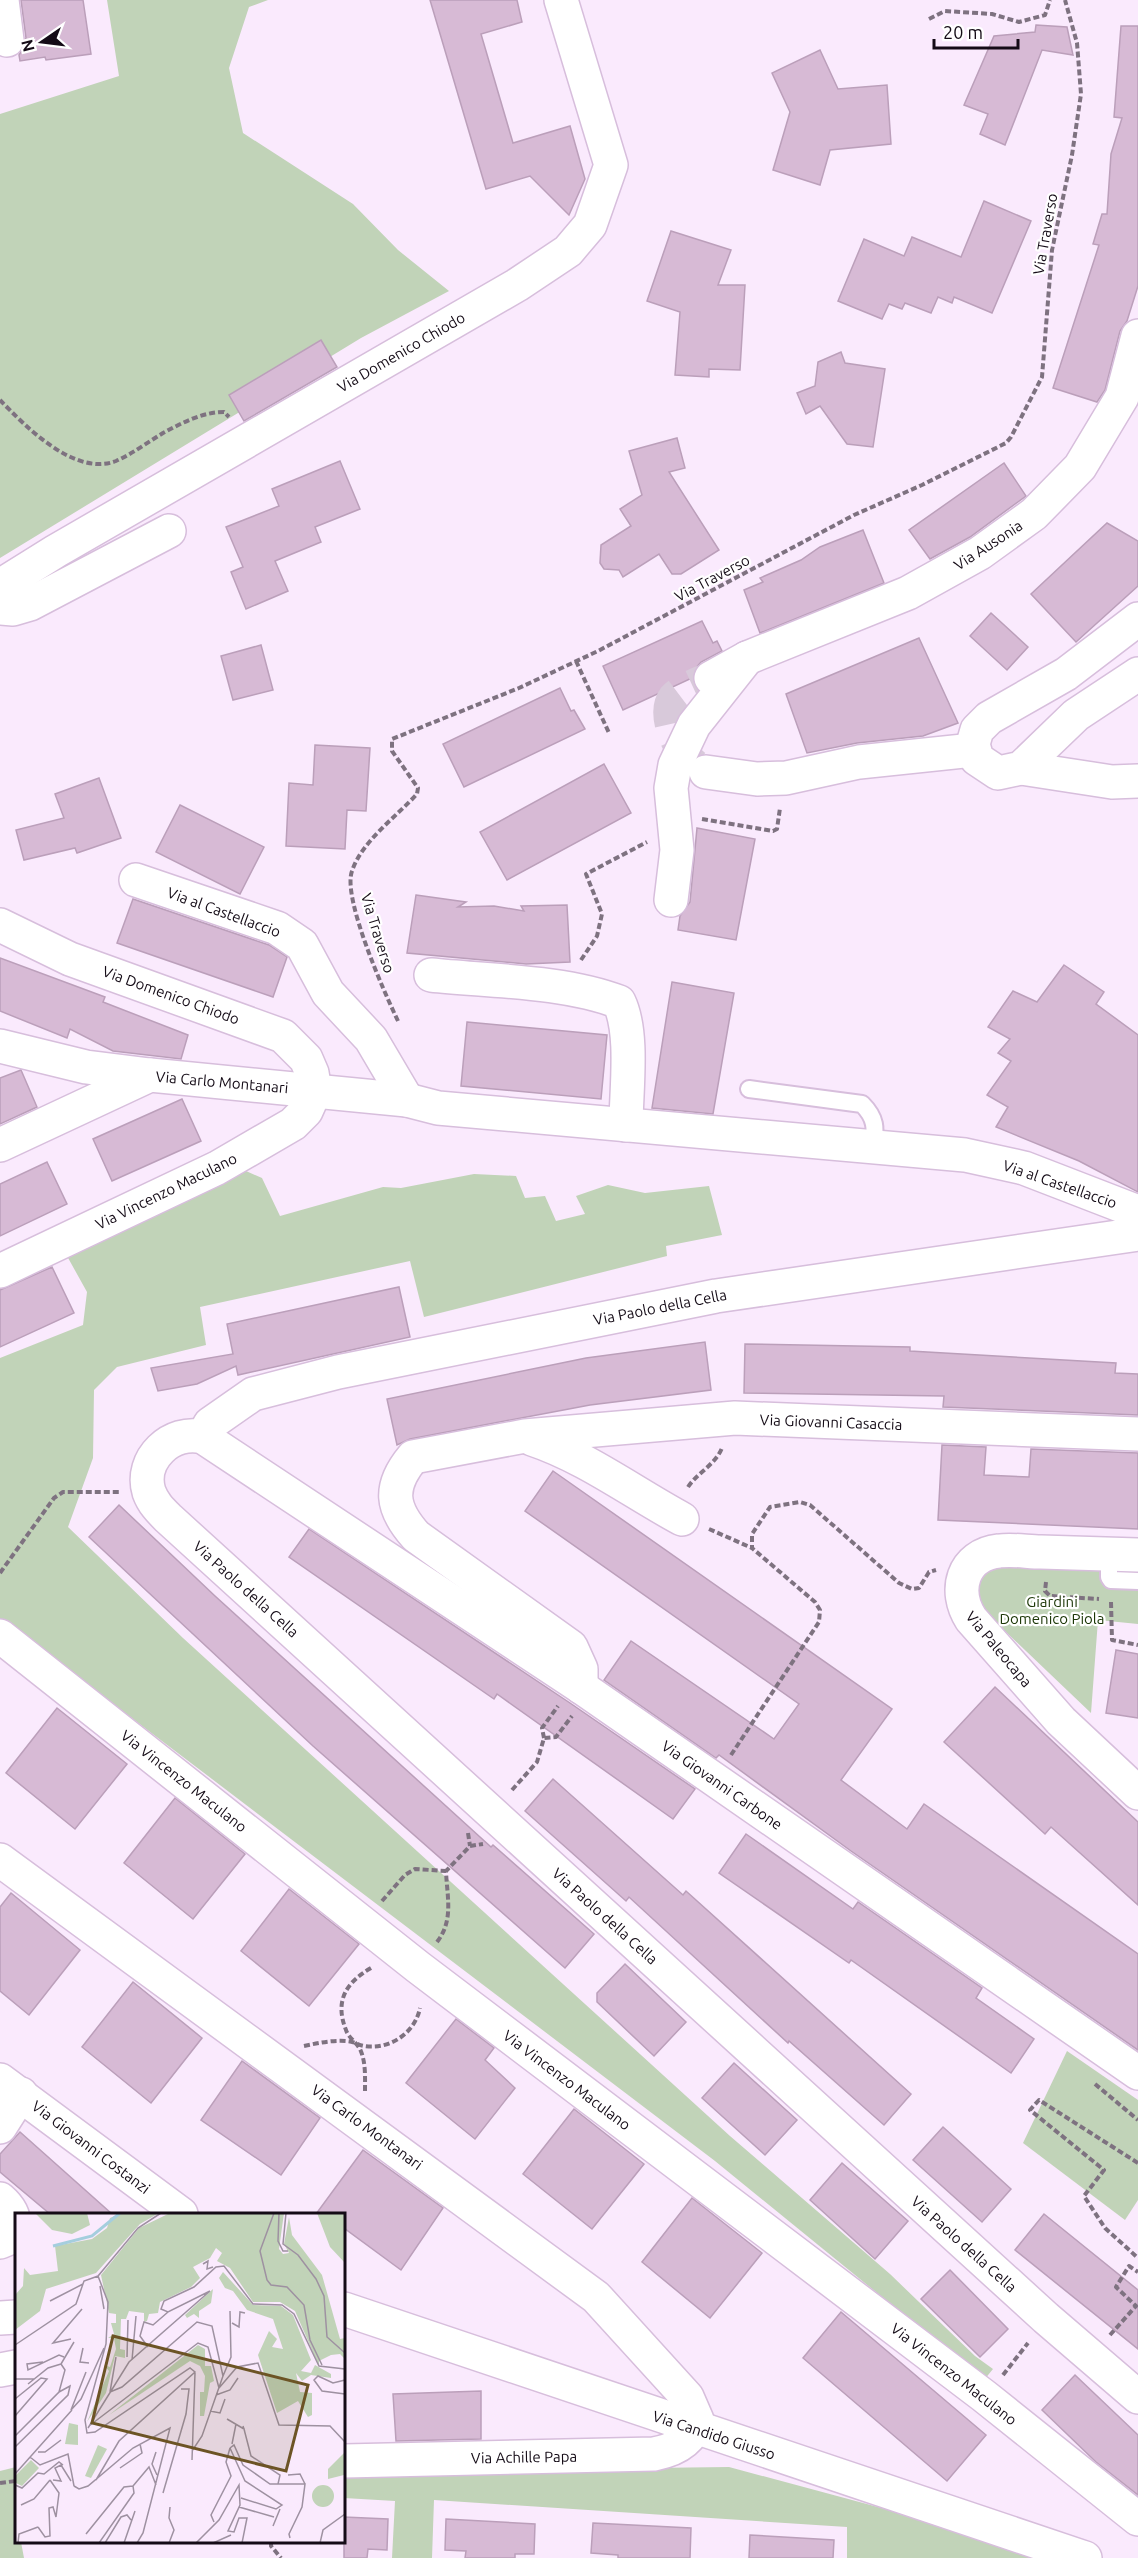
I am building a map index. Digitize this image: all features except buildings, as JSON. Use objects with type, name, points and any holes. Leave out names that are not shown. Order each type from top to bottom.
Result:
[{"type":"street","points":[[2,0],[7,40]]},
{"type":"street","name":"Via Domenico Chiodo","points":[[0,586],[56,550],[517,285],[568,251],[590,225],[611,165],[561,0]]},
{"type":"street","name":"Via Ausonia","points":[[711,678],[747,658],[908,592],[980,553],[1034,514],[1080,467],[1122,397],[1138,336]]},
{"type":"street","points":[[0,608],[13,609],[30,604],[169,531]]},
{"type":"street","points":[[1138,620],[1066,674],[984,722],[975,735],[973,750],[977,759],[992,771],[1006,772],[1021,768],[1112,782],[1138,781]]},
{"type":"street","name":"Via Ausonia","points":[[671,900],[677,850],[671,788],[680,749],[703,712],[747,658]]},
{"type":"street","points":[[1021,768],[1077,714],[1138,674]]},
{"type":"street","points":[[706,772],[757,779],[786,778],[859,762],[973,750]]},
{"type":"street","name":"Via al Castellaccio","points":[[136,880],[278,928],[302,945],[328,993],[371,1040],[407,1100]]},
{"type":"street","name":"Via Domenico Chiodo","points":[[0,925],[70,959],[283,1036],[306,1059],[312,1073],[315,1091]]},
{"type":"street","points":[[431,975],[564,989],[619,1002],[627,1030],[626,1125]]},
{"type":"street","points":[[0,1046],[86,1067],[150,1075]]},
{"type":"street","name":"Via Carlo Montanari","points":[[0,1145],[150,1075],[315,1091]]},
{"type":"street","name":"Via al Castellaccio","points":[[315,1091],[407,1100],[438,1108],[965,1155],[1023,1168],[1138,1212]]},
{"type":"street","name":"Via Vincenzo Maculano","points":[[0,1271],[217,1168],[293,1124],[306,1111],[315,1091]]},
{"type":"street","name":"Via Paolo della Cella","points":[[1138,1234],[716,1296],[371,1365],[253,1394],[210,1424],[203,1437],[190,1434],[178,1437],[166,1445],[150,1463],[147,1477],[149,1492],[156,1506],[1046,2318],[1138,2397]]},
{"type":"street","name":"Via Giovanni Casaccia","points":[[572,1694],[581,1669],[571,1647],[416,1536],[402,1518],[395,1499],[396,1486],[401,1473],[413,1457],[449,1448],[525,1436],[735,1418],[1138,1434]]},
{"type":"street","name":"Via Giovanni Casaccia","points":[[525,1436],[553,1446],[599,1469],[632,1491],[682,1519]]},
{"type":"street","name":"Via Giovanni Carbone","points":[[203,1437],[302,1502],[572,1694],[1138,2073]]},
{"type":"street","name":"Via Paleocapa","points":[[1124,1555],[999,1551],[983,1555],[967,1568],[962,1577],[961,1598],[971,1619],[1061,1721],[1138,1793]]},
{"type":"street","name":"Via Vincenzo Maculano","points":[[0,1636],[418,1967],[975,2389],[1138,2519]]},
{"type":"street","name":"Via Carlo Montanari","points":[[0,1860],[596,2296],[687,2397],[697,2420],[695,2428]]},
{"type":"street","points":[[0,2127],[11,2087]]},
{"type":"street","name":"Via Giovanni Costanzi","points":[[11,2087],[180,2213]]},
{"type":"street","points":[[0,2199],[10,2207],[15,2222]]},
{"type":"street","points":[[0,2242],[12,2237],[15,2228]]},
{"type":"street","name":"Via Candido Giusso","points":[[345,2309],[1085,2558]]},
{"type":"street","points":[[0,2318],[15,2317]]},
{"type":"street","points":[[0,2370],[15,2367]]},
{"type":"street","name":"Via Achille Papa","points":[[345,2461],[654,2454],[677,2447],[688,2439],[695,2428]]},
{"type":"lane","points":[[749,1089],[862,1104],[872,1114],[876,1126],[873,1147]]},
{"type":"lane","points":[[1124,1555],[1108,1577],[1111,1580],[1138,1581]]},
{"type":"path","points":[[929,19],[945,11],[992,14],[1019,22],[1046,15],[1050,0]]},
{"type":"path","name":"Via Traverso","points":[[399,1024],[375,972],[353,897],[350,877],[352,868],[379,832],[417,794],[418,788],[392,751],[392,739],[519,688],[576,661],[710,593],[854,514],[922,485],[999,446],[1011,437],[1042,377],[1052,250],[1081,94],[1077,43],[1065,0]]},
{"type":"path","points":[[0,400],[21,422],[62,454],[94,465],[115,461],[184,422],[217,412],[224,412],[230,418],[244,443]]},
{"type":"path","points":[[576,661],[609,733]]},
{"type":"path","points":[[673,802],[697,805],[696,817],[699,818],[773,831],[777,829],[781,801]]},
{"type":"path","points":[[582,958],[597,936],[602,915],[586,874],[627,852]]},
{"type":"path","points":[[727,1761],[819,1622],[820,1610],[815,1602],[752,1548],[682,1519],[685,1492],[694,1477],[718,1459],[735,1418]]},
{"type":"path","points":[[0,1573],[54,1498],[63,1492],[125,1492]]},
{"type":"path","points":[[752,1548],[752,1534],[770,1507],[800,1502],[810,1504],[899,1582],[912,1589],[925,1583],[929,1572],[940,1571]]},
{"type":"path","points":[[1047,1572],[1045,1591],[1050,1596],[1112,1600],[1112,1640],[1138,1645]]},
{"type":"path","points":[[509,1793],[537,1761],[544,1738],[542,1728],[545,1721],[572,1694]]},
{"type":"path","points":[[544,1738],[555,1737]]},
{"type":"path","points":[[434,1945],[446,1925],[449,1910],[446,1871],[470,1846]]},
{"type":"path","points":[[381,1903],[405,1875],[415,1869],[446,1871]]},
{"type":"path","points":[[365,2097],[364,2061],[346,2032],[342,2001],[353,1979],[376,1965]]},
{"type":"path","points":[[302,2046],[337,2040],[371,2046],[400,2039],[415,2024],[421,2003]]},
{"type":"path","points":[[1138,2163],[1039,2100],[1030,2110],[1104,2170],[1084,2196],[1105,2228],[1138,2258]]},
{"type":"path","points":[[1106,2340],[1136,2306],[1116,2288],[1129,2266],[1138,2272]]},
{"type":"path","points":[[1001,2378],[1035,2334]]},
{"type":"path","points":[[0,2482],[15,2481]]},
{"type":"path","points":[[271,2543],[281,2558]]},
{"type":"green space","points":[[107,0],[268,0],[249,7],[229,68],[243,133],[353,204],[398,250],[449,291],[361,338],[0,558],[0,114],[119,76]]},
{"type":"green space","points":[[246,1171],[262,1178],[280,1216],[383,1187],[401,1188],[474,1174],[516,1176],[525,1198],[545,1196],[556,1221],[585,1214],[576,1196],[608,1185],[645,1193],[709,1186],[722,1235],[666,1246],[667,1256],[424,1317],[410,1261],[200,1307],[206,1345],[117,1367],[94,1390],[93,1458],[68,1527],[183,1638],[730,2136],[890,2274],[975,2356],[993,2369],[984,2380],[715,2161],[0,1618],[0,1358],[83,1325],[87,1292],[67,1256]]},
{"type":"green space","name":"Giardini Domenico Piola","points":[[989,1566],[1138,1566],[1138,1624],[1098,1620],[1091,1713],[985,1612],[980,1599],[979,1583]]},
{"type":"green space","points":[[1067,2051],[1138,2100],[1138,2200],[1125,2220],[1023,2143]]},
{"type":"green space","points":[[15,2467],[15,2543],[21,2543],[24,2558],[0,2558],[0,2471]]},
{"type":"green space","points":[[729,2467],[941,2524],[1036,2558],[847,2558],[847,2527],[434,2500],[432,2558],[392,2558],[395,2501],[345,2498],[345,2472]]},
{"type":"tunnel","points":[[695,766],[684,753],[674,734],[671,724],[671,705],[674,698],[682,692],[711,678]]}]
